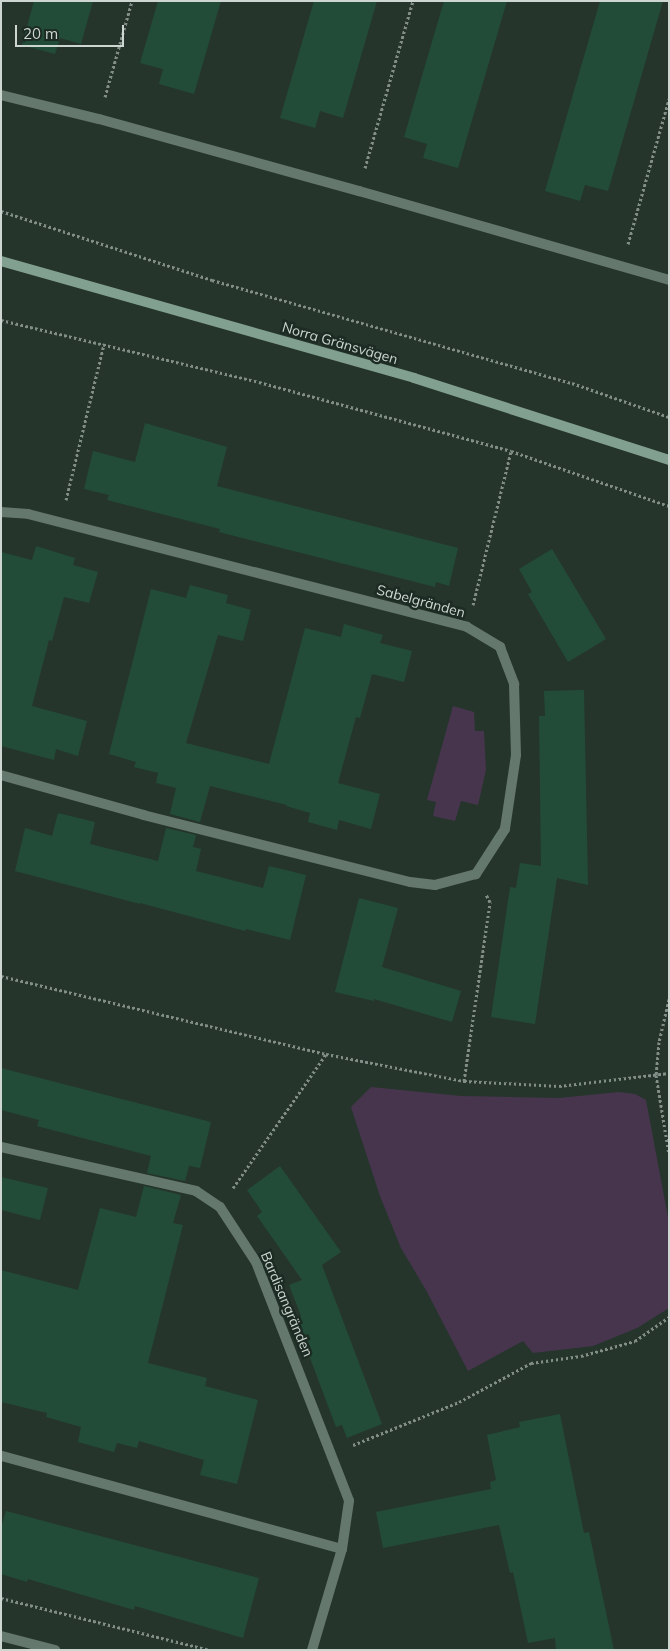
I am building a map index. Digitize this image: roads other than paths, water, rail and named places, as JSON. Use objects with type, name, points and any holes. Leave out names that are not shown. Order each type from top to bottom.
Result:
[{"type":"street","points":[[1,95],[99,119],[359,191],[669,280]]},
{"type":"street","name":"Norra Gränsvägen","points":[[1,261],[414,378],[669,460]]},
{"type":"street","name":"Sabelgränden","points":[[1,512],[28,514],[467,628],[500,647],[514,684],[516,755],[505,829],[476,874],[435,885],[410,882],[144,814],[1,775]]},
{"type":"street","name":"Bardisangränden","points":[[1,1147],[196,1191],[220,1207],[256,1262],[349,1501],[342,1548],[312,1650]]},
{"type":"street","points":[[1,1456],[342,1548]]},
{"type":"street","points":[[1,1636],[55,1650]]}]
